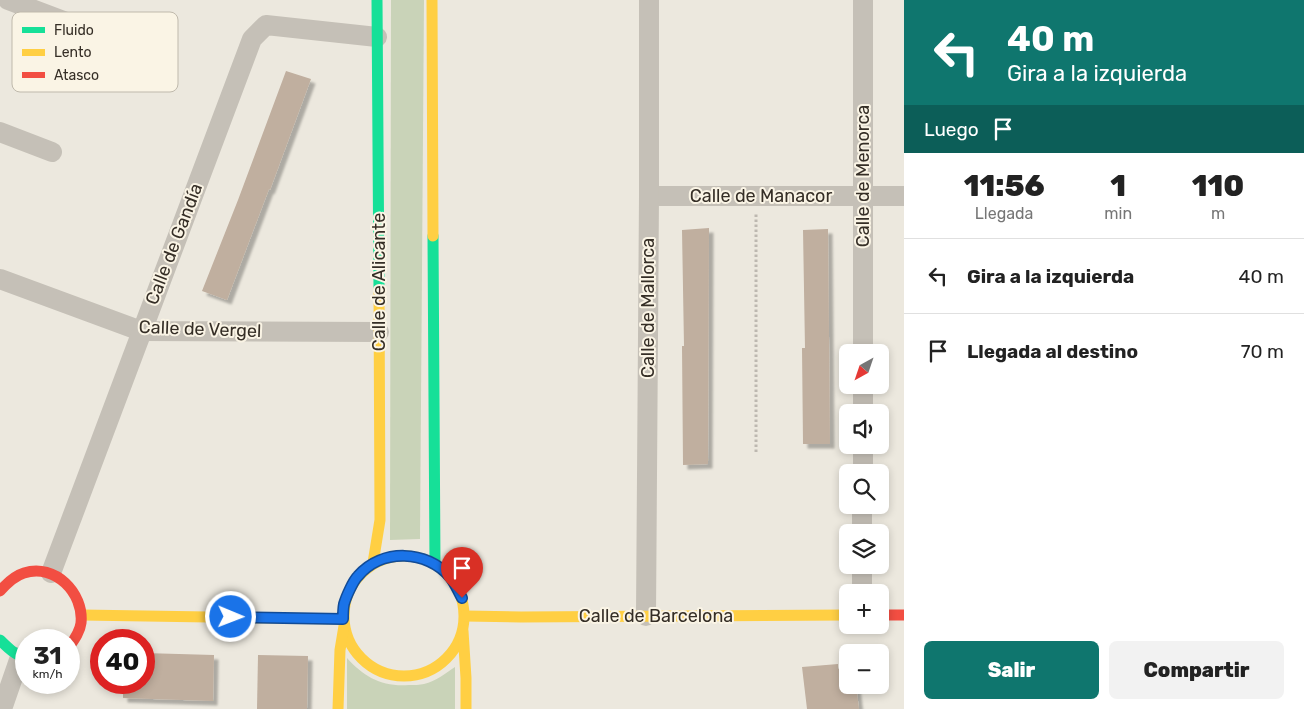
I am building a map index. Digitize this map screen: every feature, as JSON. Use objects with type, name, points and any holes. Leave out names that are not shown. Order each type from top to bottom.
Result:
[{"type":"street","points":[[8,0],[40,12]]},
{"type":"street","name":"Calle de Alicante","points":[[373,563],[380,520],[377,0]]},
{"type":"street","points":[[432,0],[435,564]]},
{"type":"street","name":"Calle de Mallorca","points":[[646,616],[649,196],[648,0]]},
{"type":"street","name":"Calle de Menorca","points":[[863,0],[863,344]]},
{"type":"street","name":"Calle de Gandía","points":[[51,573],[252,39],[266,25],[377,37]]},
{"type":"street","points":[[0,132],[52,152]]},
{"type":"street","name":"Calle de Manacor","points":[[649,196],[904,196]]},
{"type":"street","name":"Calle de Vergel","points":[[0,279],[141,331],[379,332]]},
{"type":"street","points":[[338,709],[344,605],[357,577],[373,563],[397,556],[419,557],[435,564],[451,578],[462,598],[465,616],[463,631],[466,709]]},
{"type":"street","points":[[0,591],[11,579],[24,573],[37,571],[51,573],[63,579],[73,589],[80,601],[82,615],[80,629]]},
{"type":"street","points":[[82,615],[343,623]]},
{"type":"street","points":[[889,615],[904,615]]},
{"type":"street","name":"Calle de Barcelona","points":[[465,616],[839,616]]},
{"type":"street","points":[[343,623],[351,646],[365,663],[383,673],[412,676],[432,670],[454,650],[463,631]]},
{"type":"street","points":[[0,640],[8,650],[15,654]]},
{"type":"street","points":[[2,709],[15,677]]},
{"type":"path","points":[[756,196],[756,452]]},
{"type":"green space","points":[[391,0],[424,0],[420,539],[390,540]]},
{"type":"green space","points":[[347,658],[360,671],[374,679],[399,685],[428,683],[455,667],[455,709],[347,709]]},
{"type":"building","points":[[286,71],[311,79],[227,300],[202,291]]},
{"type":"building","points":[[709,228],[708,464],[683,465],[682,346],[684,346],[682,230]]},
{"type":"building","points":[[828,229],[830,444],[803,444],[802,348],[805,348],[803,230]]},
{"type":"building","points":[[155,653],[214,655],[213,701],[123,698],[123,694],[155,694]]},
{"type":"building","points":[[258,655],[308,656],[307,709],[257,709]]},
{"type":"building","points":[[838,664],[839,694],[857,694],[859,709],[807,709],[802,667]]},
{"type":"traffic: fast","points":[[377,0],[379,290]]},
{"type":"traffic: fast","points":[[433,236],[435,564]]},
{"type":"traffic: fast","points":[[0,640],[15,653]]},
{"type":"traffic: slow","points":[[432,0],[433,236]]},
{"type":"traffic: slow","points":[[373,563],[380,520],[379,290]]},
{"type":"traffic: slow","points":[[404,556],[427,560],[447,573],[460,593],[464,616],[460,639],[447,659],[427,672],[404,676],[381,672],[361,659],[348,639],[344,616],[348,593],[361,573],[381,560],[404,556]]},
{"type":"traffic: slow","points":[[82,615],[343,619]]},
{"type":"traffic: slow","points":[[465,616],[839,615]]},
{"type":"traffic: slow","points":[[338,709],[340,650],[344,626]]},
{"type":"traffic: slow","points":[[463,631],[466,709]]},
{"type":"traffic: jam","points":[[0,591],[17,576],[24,573],[46,572],[65,583],[78,601],[81,612],[79,629]]},
{"type":"traffic: jam","points":[[889,615],[904,615]]},
{"type":"route","points":[[231,617],[343,619],[344,605],[357,577],[373,563],[397,556],[419,557],[435,564],[451,578],[462,598]]}]
